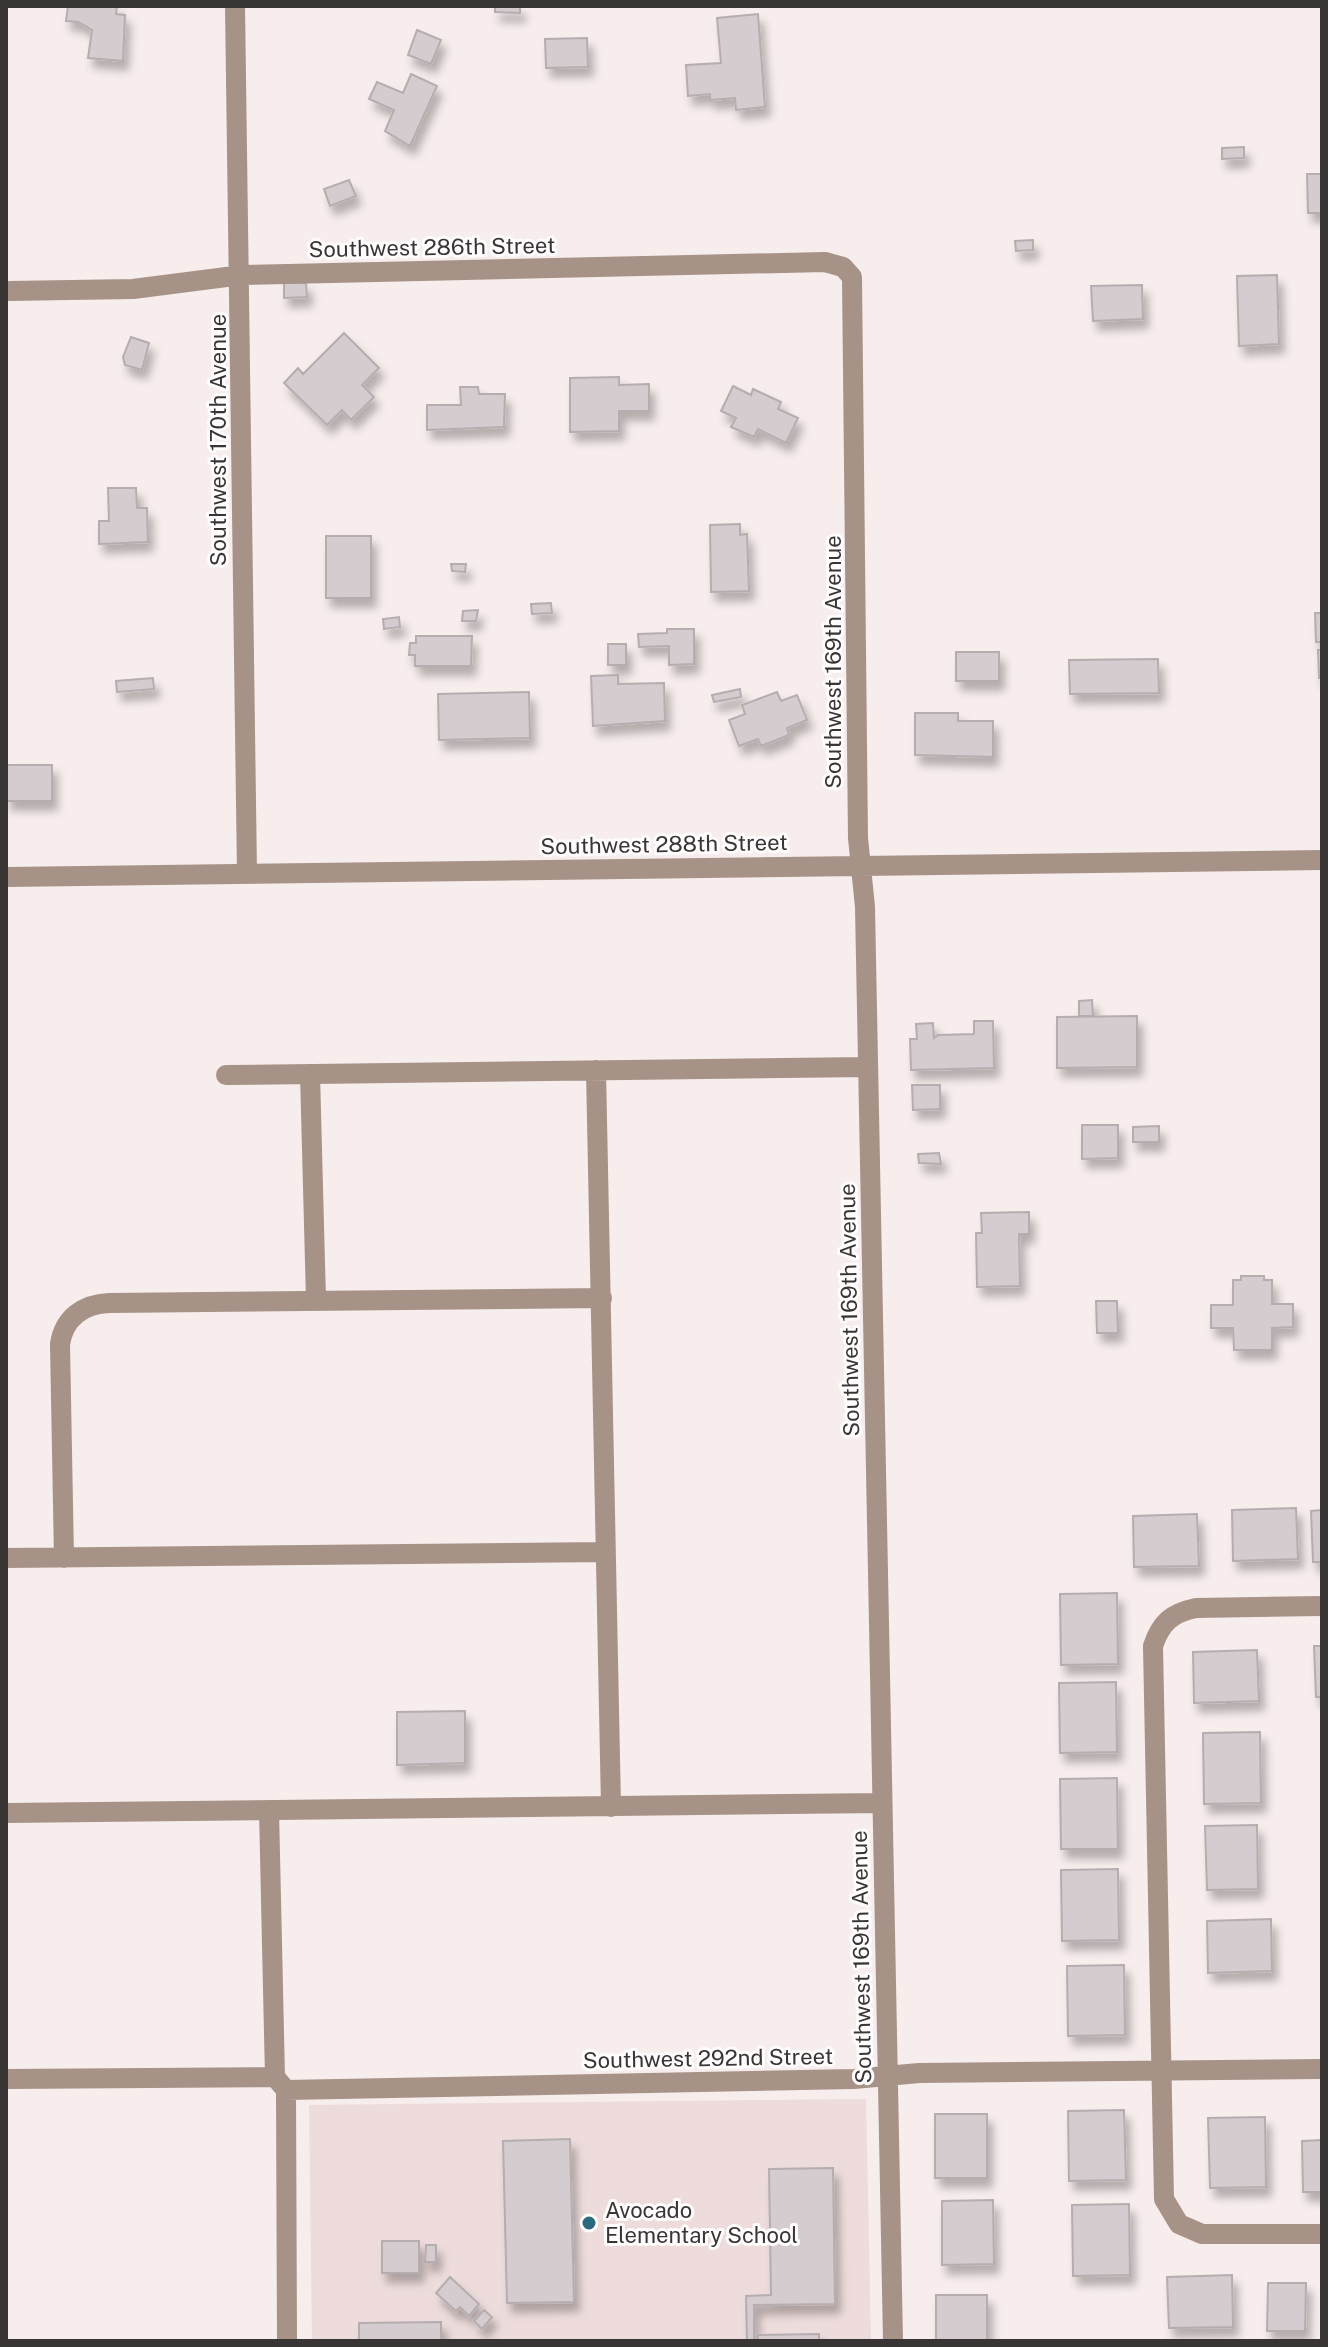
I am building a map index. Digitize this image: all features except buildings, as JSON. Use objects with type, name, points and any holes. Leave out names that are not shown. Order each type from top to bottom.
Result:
[{"type":"street","name":"Southwest 170th Avenue","points":[[235,6],[242,275],[247,874]]},
{"type":"street","name":"Southwest 286th Street","points":[[9,291],[133,289],[242,275],[825,262],[843,267],[852,277]]},
{"type":"street","name":"Southwest 169th Avenue","points":[[852,277],[861,866],[868,1067],[893,2341]]},
{"type":"street","name":"Southwest 288th Street","points":[[6,877],[1322,860]]},
{"type":"street","points":[[226,1075],[868,1067]]},
{"type":"street","points":[[596,1070],[611,1807]]},
{"type":"street","points":[[310,1074],[316,1300]]},
{"type":"street","points":[[64,1558],[59,1350],[62,1332],[74,1315],[102,1303],[602,1298]]},
{"type":"street","points":[[6,1558],[605,1552]]},
{"type":"street","points":[[1322,1606],[1196,1608],[1179,1611],[1158,1631],[1153,1646],[1159,2071],[1164,2199],[1179,2224],[1202,2234],[1322,2234]]},
{"type":"street","points":[[6,1813],[882,1803]]},
{"type":"street","points":[[269,1810],[287,2341]]},
{"type":"street","name":"Southwest 292nd Street","points":[[6,2079],[280,2084],[1322,2069]]},
{"type":"shaded area","name":"Avocado Elementary School","points":[[866,2099],[871,2341],[312,2341],[309,2105]]},
{"type":"place","name":"Avocado Elementary School","points":[[589,2223]]}]
